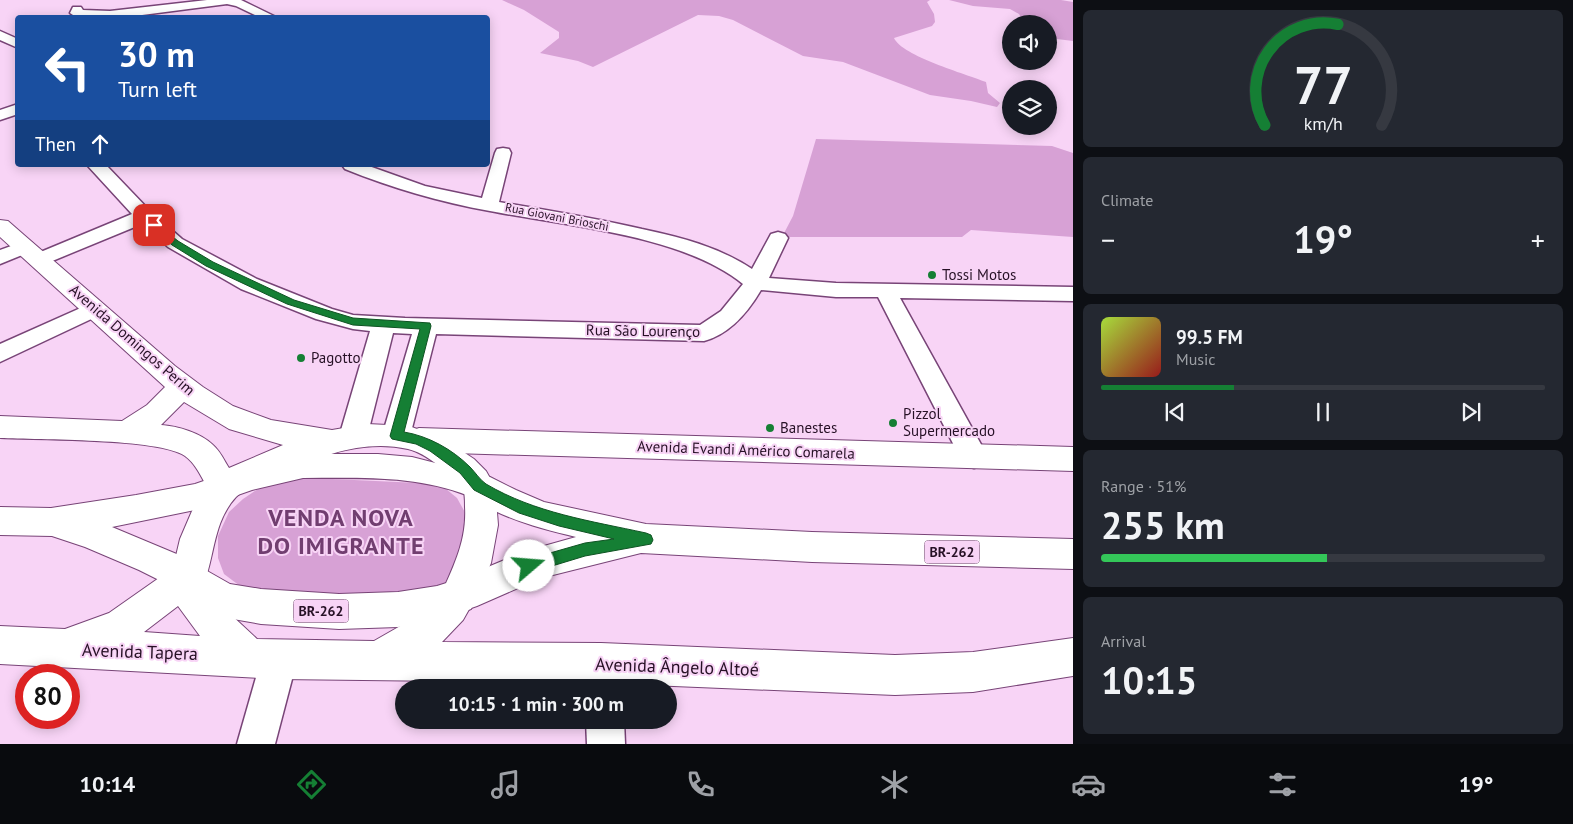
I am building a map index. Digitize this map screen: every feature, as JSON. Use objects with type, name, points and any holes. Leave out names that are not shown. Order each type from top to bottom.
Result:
[{"type":"main road","name":"Avenida Domingos Perim","points":[[0,226],[180,386],[224,413],[260,429],[291,436],[344,438]]},
{"type":"main road","points":[[127,432],[161,410],[176,394],[180,386]]},
{"type":"main road","points":[[0,427],[154,434],[182,441],[204,455],[231,480]]},
{"type":"main road","name":"Avenida Evandi Américo Comarela","points":[[344,438],[408,438],[1073,459]]},
{"type":"main road","points":[[264,659],[215,625],[193,598],[189,577],[196,542],[203,521],[231,480],[270,463],[344,438]]},
{"type":"main road","points":[[371,662],[402,648],[429,630],[448,612],[467,581],[482,530],[479,486],[451,458],[408,438]]},
{"type":"main road","name":"BR-262","points":[[0,520],[51,522],[186,499],[231,480],[303,466],[378,466],[412,469],[479,486],[504,500],[541,515],[646,540],[822,548],[1073,554]]},
{"type":"main road","name":"BR-262","points":[[51,522],[116,542],[189,577],[224,598],[249,604],[332,612],[377,613],[427,605],[458,597],[545,560],[585,550],[646,540]]},
{"type":"main road","points":[[59,649],[101,636],[121,627],[189,577]]},
{"type":"main road","name":"Avenida Tapera","points":[[0,645],[264,659]]},
{"type":"main road","name":"Avenida Ângelo Altoé","points":[[264,659],[371,662],[602,676],[895,675],[972,672],[1073,657]]},
{"type":"street","points":[[77,9],[76,13],[81,15],[110,15],[227,0],[240,3],[266,15]]},
{"type":"street","points":[[0,35],[15,42]]},
{"type":"street","points":[[0,115],[15,109]]},
{"type":"street","points":[[490,205],[503,153]]},
{"type":"street","name":"Rua São Lourenço","points":[[98,167],[144,216],[175,243],[249,284],[324,314],[353,322],[680,334],[704,333],[717,328],[730,316],[756,283],[778,238]]},
{"type":"street","name":"Rua Giovani Brioschi","points":[[356,167],[429,192],[466,202],[599,224],[692,248],[731,264],[756,283]]},
{"type":"street","points":[[0,258],[31,253],[144,216]]},
{"type":"street","points":[[756,283],[804,288],[1070,298]]},
{"type":"street","points":[[885,290],[974,457]]},
{"type":"street","points":[[0,354],[94,309]]},
{"type":"street","points":[[344,438],[384,324]]},
{"type":"street","points":[[408,438],[426,326]]},
{"type":"street","points":[[256,744],[264,659]]},
{"type":"street","points":[[605,729],[606,744]]},
{"type":"shaded area","points":[[502,0],[930,0],[927,2],[934,14],[935,22],[932,26],[894,38],[899,45],[921,58],[986,82],[988,93],[1000,103],[997,107],[930,95],[843,62],[803,56],[733,20],[719,16],[698,15],[593,67],[578,61],[540,53],[559,38],[559,32],[524,10]]},
{"type":"shaded area","points":[[949,0],[1061,0],[1073,2],[1073,41],[1057,39],[1057,15],[1020,15],[1010,9],[973,6]]},
{"type":"shaded area","points":[[816,139],[1052,146],[1073,153],[1073,237],[971,230],[962,237],[782,237],[793,216]]},
{"type":"shaded area","points":[[311,478],[440,484],[457,498],[467,516],[456,577],[426,597],[248,592],[224,574],[218,558],[218,536],[229,512],[243,499],[261,487],[283,479]]},
{"type":"place","name":"Tossi Motos","points":[[932,275]]},
{"type":"place","name":"Pagotto","points":[[301,358]]},
{"type":"place","name":"Pizzol Supermercado","points":[[893,423]]},
{"type":"place","name":"Banestes","points":[[770,428]]},
{"type":"district","name":"VENDA NOVA DO IMIGRANTE","points":[[341,532]]},
{"type":"route","points":[[154,225],[175,243],[210,264],[290,302],[353,322],[426,326],[396,436],[419,440],[435,448],[464,469],[479,486],[524,509],[559,520],[646,540],[585,550],[529,566]]}]
